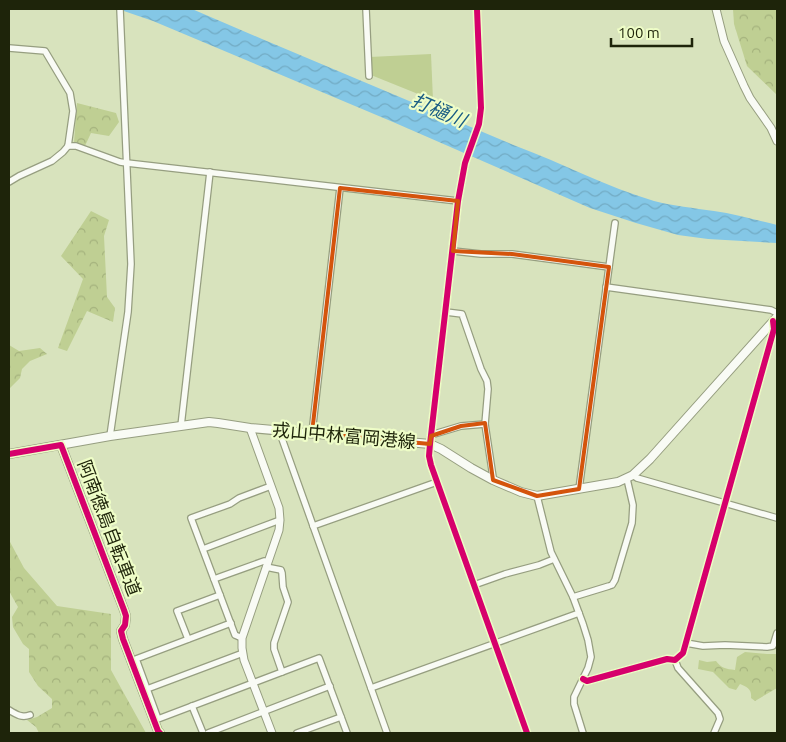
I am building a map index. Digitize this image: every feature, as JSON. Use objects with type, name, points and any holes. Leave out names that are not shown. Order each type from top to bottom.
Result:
[{"type":"main road","name":"戎山中林富岡港線","points":[[9,454],[110,436],[209,422],[280,431],[430,440],[441,449],[493,480],[521,492],[538,496],[579,489],[618,482],[630,477],[650,460],[776,317]]},
{"type":"main road","name":"阿南徳島自転車道","points":[[61,445],[124,610],[126,616],[122,639],[160,733]]},
{"type":"street","points":[[110,436],[130,293],[131,264],[120,9]]},
{"type":"street","points":[[366,9],[369,76]]},
{"type":"street","points":[[478,9],[481,108],[479,124],[466,160],[458,201],[429,456],[527,733]]},
{"type":"street","points":[[716,9],[724,41],[744,86],[771,128],[777,141]]},
{"type":"street","points":[[9,48],[45,51],[70,93],[73,111],[68,146],[63,152],[52,161],[9,182]]},
{"type":"street","points":[[68,146],[76,146],[127,163],[458,201]]},
{"type":"street","points":[[181,426],[210,172]]},
{"type":"street","points":[[312,433],[340,188]]},
{"type":"street","points":[[579,489],[615,223]]},
{"type":"street","points":[[453,251],[481,254],[512,254],[609,267]]},
{"type":"street","points":[[583,679],[587,681],[668,659],[675,660],[683,653],[774,330],[776,317],[771,310],[606,287]]},
{"type":"street","points":[[446,312],[462,314],[480,369],[487,381],[485,424],[493,480]]},
{"type":"street","points":[[430,440],[461,426],[485,424]]},
{"type":"street","points":[[250,428],[279,508],[280,520],[279,530],[242,638],[243,654],[272,733]]},
{"type":"street","points":[[280,431],[280,436],[387,733]]},
{"type":"street","points":[[573,597],[612,585],[615,580],[632,523],[633,505],[630,477],[777,518]]},
{"type":"street","points":[[313,526],[437,482]]},
{"type":"street","points":[[242,638],[235,634],[191,518],[271,486]]},
{"type":"street","points":[[538,496],[551,552],[573,597],[588,640],[590,657],[588,668],[574,696],[574,704],[583,733]]},
{"type":"street","points":[[203,549],[280,520]]},
{"type":"street","points":[[474,585],[539,565],[554,558]]},
{"type":"street","points":[[214,579],[264,561],[281,570],[283,588],[288,600],[274,643],[274,649],[282,672]]},
{"type":"street","points":[[188,640],[177,611],[220,594]]},
{"type":"street","points":[[371,688],[579,613]]},
{"type":"street","points":[[231,623],[136,659],[158,719],[319,658],[347,733]]},
{"type":"street","points":[[686,642],[703,646],[725,644],[767,647],[772,646],[777,634]]},
{"type":"street","points":[[148,690],[243,654]]},
{"type":"street","points":[[675,660],[678,668],[718,714],[720,719],[714,733]]},
{"type":"street","points":[[208,733],[330,686]]},
{"type":"street","points":[[192,706],[203,733]]},
{"type":"street","points":[[9,710],[19,716],[25,717],[30,715]]},
{"type":"street","points":[[297,733],[341,717]]},
{"type":"street","points":[[230,725],[233,733]]},
{"type":"highlighted area","points":[[340,188],[458,201],[453,251],[512,254],[609,267],[579,489],[537,496],[493,480],[485,423],[461,426],[431,436],[430,444],[312,433]]},
{"type":"green space","points":[[733,9],[777,9],[777,95],[747,66],[734,24]]},
{"type":"green space","points":[[431,54],[433,100],[371,75],[370,57]]},
{"type":"green space","points":[[77,103],[116,113],[119,122],[109,136],[91,133],[84,148],[74,142]]},
{"type":"green space","points":[[91,211],[109,220],[104,236],[107,297],[115,308],[113,322],[87,311],[67,351],[58,348],[83,279],[61,256]]},
{"type":"green space","points":[[9,345],[19,351],[40,348],[47,354],[30,361],[22,369],[20,378],[9,389]]},
{"type":"green space","points":[[9,540],[24,568],[57,606],[111,614],[111,670],[146,733],[39,733],[36,727],[27,720],[37,717],[52,708],[52,699],[38,686],[29,672],[29,649],[23,644],[13,627],[12,617],[18,607],[9,591]]},
{"type":"green space","points":[[745,652],[777,654],[777,688],[755,701],[751,698],[750,690],[745,686],[740,684],[736,690],[729,688],[713,672],[698,669],[699,660],[707,662],[716,661],[724,668],[735,670],[737,657]]},
{"type":"water","points":[[118,9],[192,9],[636,195],[661,203],[730,214],[777,225],[777,243],[708,239],[678,235],[590,208],[393,122],[153,21]]},
{"type":"cycle path","points":[[477,9],[481,108],[479,124],[465,163],[458,201],[429,456],[527,733]]},
{"type":"cycle path","points":[[583,679],[587,681],[667,659],[675,660],[683,653],[774,329],[773,321]]},
{"type":"cycle path","points":[[9,454],[61,445],[124,610],[126,616],[125,625],[121,631],[123,639],[160,733]]},
{"type":"water label","name":"打樋川","points":[[439,110]]}]
